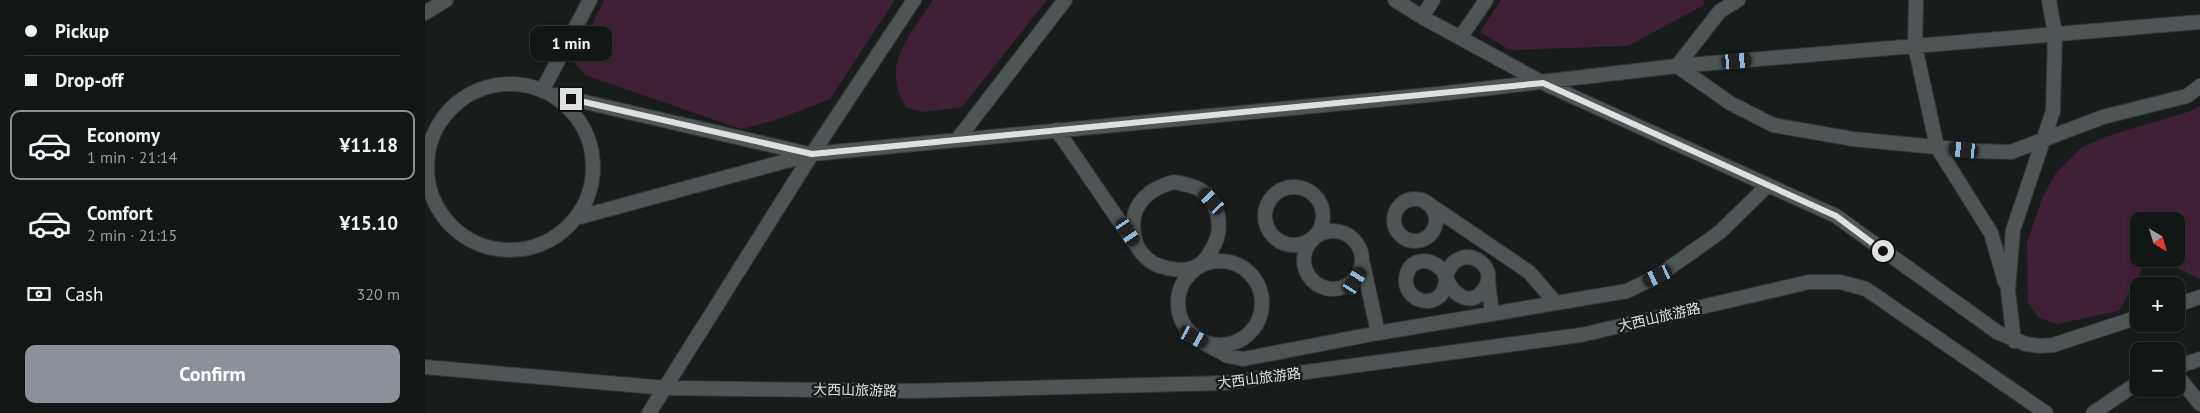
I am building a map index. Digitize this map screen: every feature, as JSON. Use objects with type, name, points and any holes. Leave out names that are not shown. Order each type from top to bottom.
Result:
[{"type":"street","points":[[425,13],[446,0]]},
{"type":"street","points":[[547,93],[590,0]]},
{"type":"street","points":[[649,413],[812,154],[914,0]]},
{"type":"street","points":[[957,140],[1065,0]]},
{"type":"street","points":[[1395,0],[1422,17],[1543,83],[1836,216],[1978,320],[2014,341],[2040,346],[2053,345],[2130,320]]},
{"type":"street","points":[[1422,17],[1433,0]]},
{"type":"street","points":[[1460,38],[1486,0]]},
{"type":"street","points":[[1677,66],[1719,5],[1738,0]]},
{"type":"street","points":[[1916,0],[1915,46],[1937,147],[1991,233],[2008,290],[2014,341]]},
{"type":"street","points":[[2008,290],[2013,230],[2053,111],[2055,34],[2049,0]]},
{"type":"street","points":[[577,218],[812,154],[1543,83],[1677,66],[2200,22]]},
{"type":"street","points":[[1677,66],[1730,102],[1773,125],[1853,139],[1978,151],[2011,152],[2103,118],[2187,96],[2200,86]]},
{"type":"street","points":[[547,93],[574,113],[589,137],[594,165],[590,193],[577,218],[556,237],[531,248],[503,250],[477,244],[455,230],[437,208],[427,183],[428,156],[436,130],[452,108],[474,92],[501,84],[527,85],[547,93],[812,154]]},
{"type":"street","points":[[1057,130],[1146,258],[1157,265],[1171,270],[1224,260],[1237,264],[1253,276],[1262,295],[1262,308],[1258,322],[1251,332],[1239,341],[1228,345],[1204,343]]},
{"type":"street","points":[[1137,247],[1133,233],[1133,219],[1138,205],[1147,194],[1160,186],[1174,182],[1189,184],[1202,190],[1212,201],[1218,214],[1220,229],[1217,243],[1182,283],[1177,306],[1185,328],[1194,337],[1228,356],[1243,359],[1378,333],[1627,291],[1658,276],[1720,232],[1768,185]]},
{"type":"street","points":[[1362,263],[1355,281],[1338,289],[1322,287],[1309,277],[1305,269],[1305,253],[1314,239],[1323,221],[1322,211],[1313,194],[1295,187],[1277,193],[1270,200],[1265,218],[1272,235],[1279,241],[1296,245],[1314,239],[1323,233],[1332,231],[1342,232],[1358,244],[1378,333]]},
{"type":"street","points":[[1427,203],[1529,272],[1556,303]]},
{"type":"street","points":[[1488,281],[1486,287],[1477,296],[1466,298],[1455,294],[1446,278],[1451,265],[1463,257],[1470,257],[1482,262],[1488,275],[1491,314]]},
{"type":"street","name":"大西山旅游路","points":[[425,367],[665,388],[911,391],[1224,383],[1581,335],[1809,282],[1840,282],[1866,290],[2015,389],[2046,413]]},
{"type":"street","points":[[2185,302],[2200,297]]},
{"type":"street","points":[[2185,364],[2200,359]]},
{"type":"street","points":[[2185,385],[2200,404]]},
{"type":"street","points":[[2093,413],[2130,388]]},
{"type":"shaded area","points":[[604,0],[895,0],[830,99],[776,120],[741,129],[585,75],[574,62]]},
{"type":"shaded area","points":[[933,0],[1047,0],[962,107],[924,112],[907,108],[899,92],[896,78],[897,64],[907,39]]},
{"type":"shaded area","points":[[1501,0],[1703,0],[1704,5],[1628,46],[1510,50],[1480,32]]},
{"type":"shaded area","points":[[2200,106],[2200,279],[2177,268],[2185,268],[2185,212],[2130,212],[2130,268],[2142,268],[2137,277],[2130,277],[2130,291],[2119,311],[2057,324],[2039,318],[2028,303],[2027,242],[2043,196],[2056,173],[2082,147],[2108,136],[2191,111]]},
{"type":"route","points":[[571,99],[812,154],[1543,83],[1836,216],[1883,251]]}]
